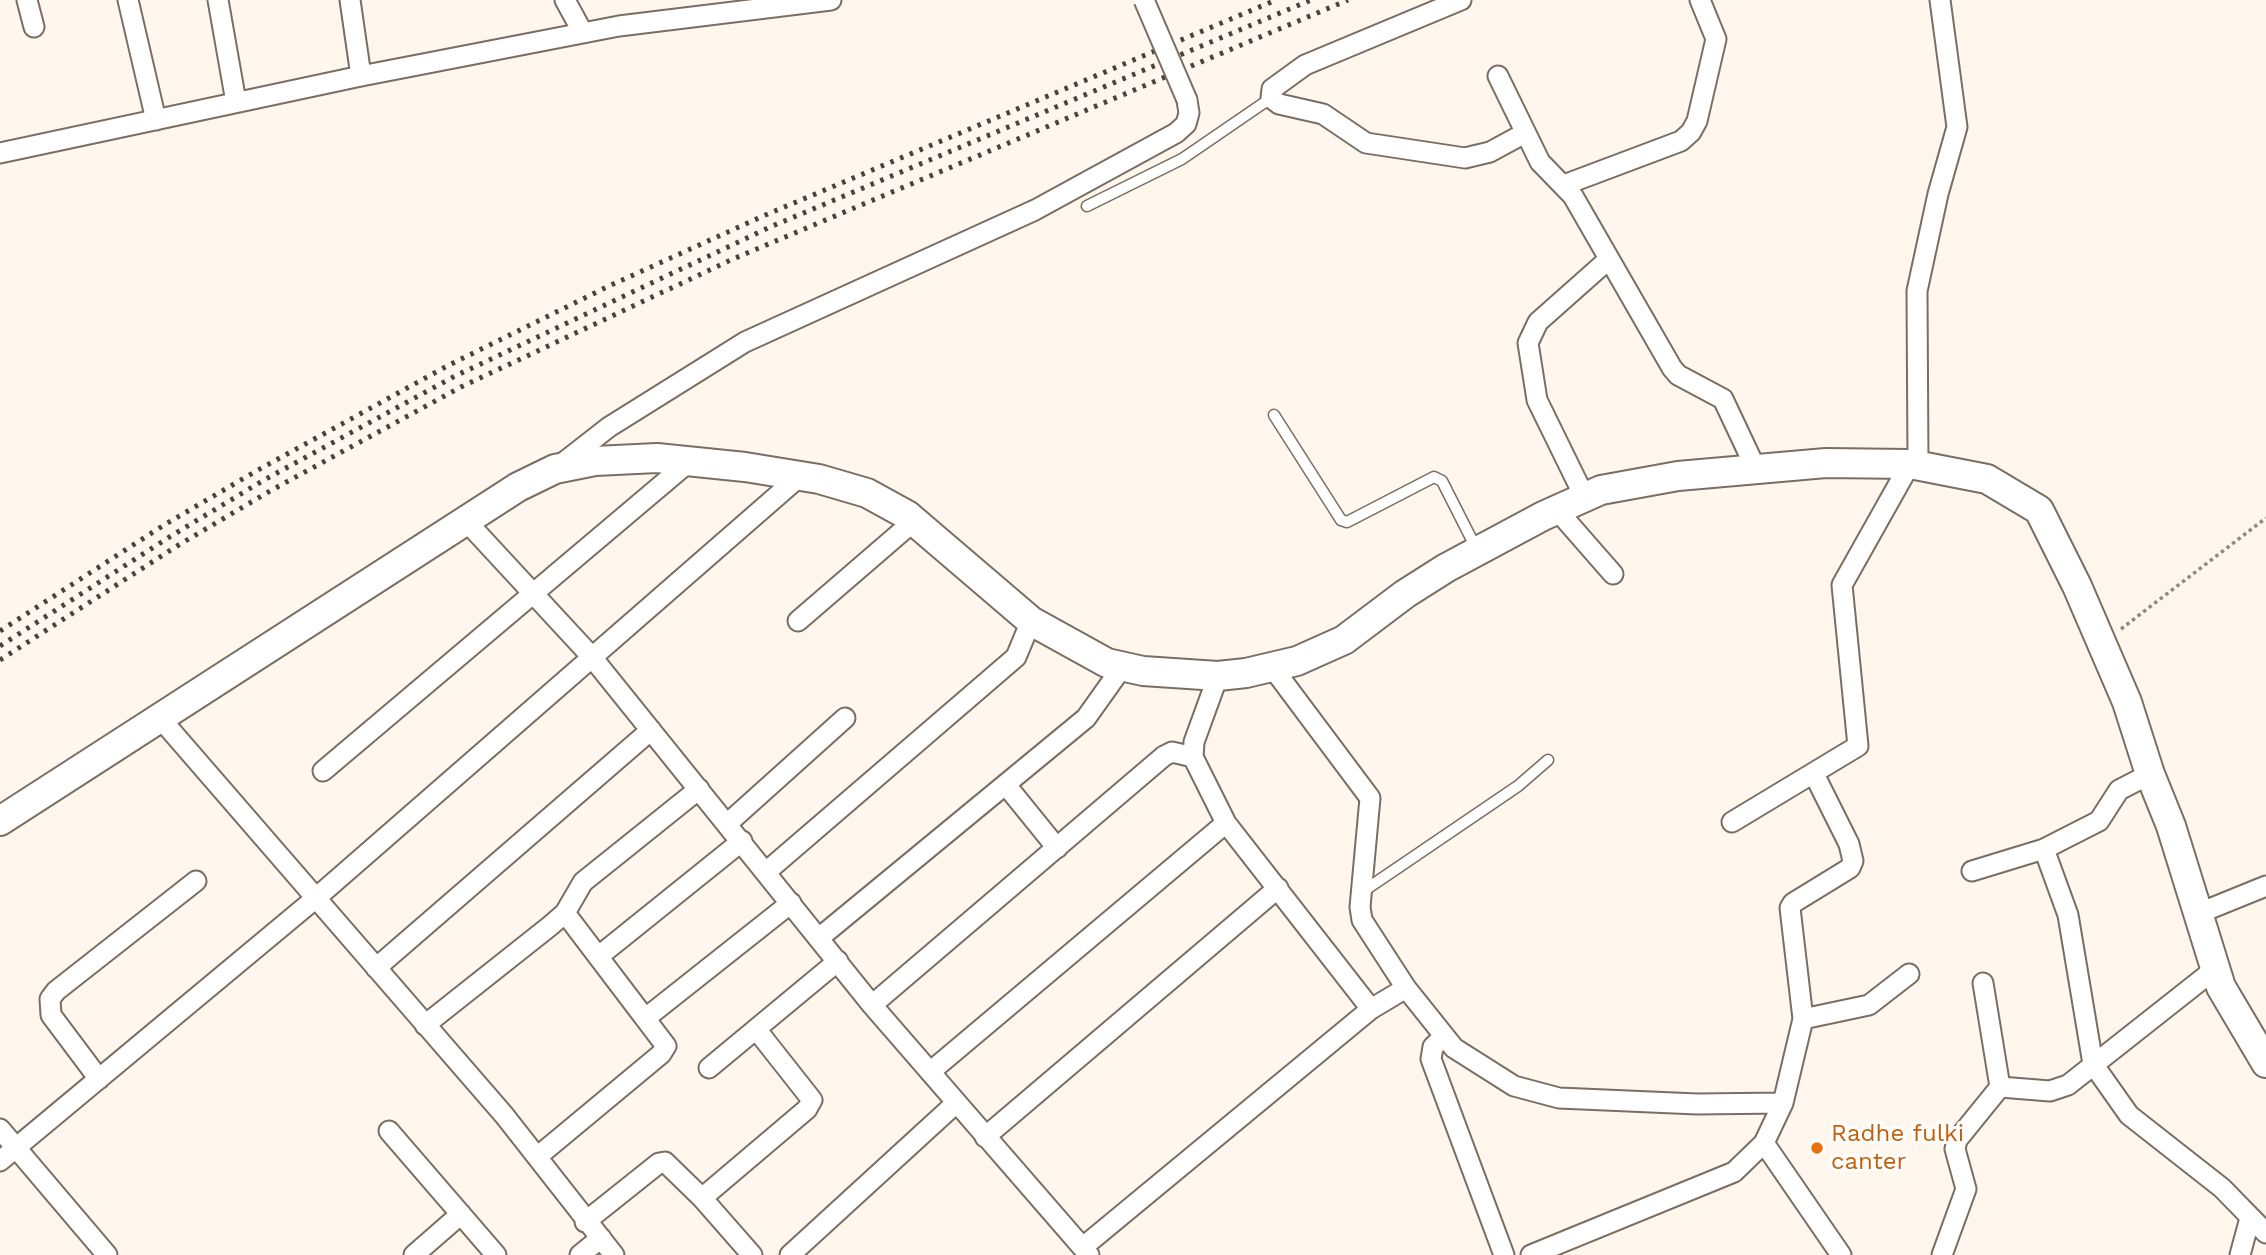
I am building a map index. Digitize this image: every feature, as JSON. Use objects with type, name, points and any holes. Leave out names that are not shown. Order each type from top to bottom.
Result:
[{"type":"main road","points":[[0,821],[518,487],[555,469],[595,461],[657,458],[690,461],[800,476],[867,493],[914,521],[1031,621],[1107,663],[1143,671],[1218,676],[1297,661],[1344,640],[1405,594],[1478,551],[1601,490],[1678,476],[1826,463],[1914,464],[1987,479],[2039,510],[2127,702],[2150,774],[2171,826],[2221,987],[2266,1063]]},
{"type":"street","points":[[27,0],[34,27]]},
{"type":"street","points":[[128,0],[156,120]]},
{"type":"street","points":[[218,0],[236,102]]},
{"type":"street","points":[[350,0],[361,76]]},
{"type":"street","points":[[565,0],[583,33]]},
{"type":"street","points":[[0,153],[361,76],[583,33],[831,0]]},
{"type":"street","points":[[555,469],[609,427],[761,333],[1025,215],[1176,133],[1186,124],[1189,113],[1187,100],[1144,0]]},
{"type":"street","points":[[1461,0],[1305,65],[1272,89],[1271,98],[1279,104],[1323,114],[1366,143],[1465,158],[1490,152],[1525,133]]},
{"type":"street","points":[[1564,185],[1681,141],[1691,132],[1697,121],[1716,38],[1700,0]]},
{"type":"street","points":[[1732,822],[1858,746],[1860,739],[1842,584],[1914,464],[1917,291],[1957,127],[1940,0]]},
{"type":"street","points":[[1497,76],[1540,162],[1564,185],[1678,375],[1723,400],[1756,469]]},
{"type":"street","points":[[1585,498],[1537,400],[1528,343],[1538,323],[1609,258]]},
{"type":"street","points":[[323,771],[690,461]]},
{"type":"street","points":[[0,1161],[316,898],[800,476]]},
{"type":"street","points":[[1557,510],[1613,574]]},
{"type":"street","points":[[798,621],[914,521]]},
{"type":"street","points":[[467,522],[591,656],[872,1005],[955,1104],[1086,1251],[1371,1009],[1406,988]]},
{"type":"street","points":[[766,872],[1016,657],[1031,621]]},
{"type":"street","points":[[819,938],[1086,718],[1123,666]]},
{"type":"street","points":[[1272,667],[1370,798],[1361,892],[1362,920],[1406,988],[1443,1037],[1469,1060],[1514,1086],[1537,1094],[1697,1104],[1783,1102]]},
{"type":"street","points":[[1218,676],[1194,743],[1193,757],[1226,823],[1371,1009]]},
{"type":"street","points":[[160,718],[504,1115],[585,1222],[614,1255]]},
{"type":"street","points":[[727,824],[845,718]]},
{"type":"street","points":[[376,968],[651,730]]},
{"type":"street","points":[[872,1005],[1164,756],[1172,752],[1193,757]]},
{"type":"street","points":[[1531,1255],[1734,1172],[1764,1143],[1783,1102],[1803,1019],[1790,908],[1793,903],[1850,868],[1853,861],[1849,844],[1814,774]]},
{"type":"street","points":[[1972,871],[2044,849],[2099,821],[2115,793],[2150,774]]},
{"type":"street","points":[[1006,785],[1057,848]]},
{"type":"street","points":[[425,1026],[565,913],[583,882],[699,789]]},
{"type":"street","points":[[930,1072],[1226,823]]},
{"type":"street","points":[[599,956],[742,841]]},
{"type":"street","points":[[2044,849],[2068,915],[2093,1064],[2129,1115],[2222,1188],[2266,1233]]},
{"type":"street","points":[[99,1079],[51,1015],[50,999],[56,990],[196,881]]},
{"type":"street","points":[[2197,914],[2266,886]]},
{"type":"street","points":[[985,1137],[1278,888]]},
{"type":"street","points":[[647,1017],[792,903]]},
{"type":"street","points":[[537,1157],[661,1054],[666,1046],[647,1017],[565,913]]},
{"type":"street","points":[[709,1068],[838,961]]},
{"type":"street","points":[[2000,1087],[2060,1090],[2215,969]]},
{"type":"street","points":[[1803,1019],[1869,1006],[1909,974]]},
{"type":"street","points":[[1942,1255],[1966,1189],[1955,1149],[1957,1140],[2000,1087],[1983,983]]},
{"type":"street","points":[[702,1198],[807,1109],[812,1100],[756,1029]]},
{"type":"street","points":[[1443,1037],[1433,1047],[1431,1059],[1504,1255]]},
{"type":"street","points":[[790,1255],[955,1104]]},
{"type":"street","points":[[0,1129],[107,1255]]},
{"type":"street","points":[[389,1131],[496,1255]]},
{"type":"street","points":[[1764,1143],[1841,1255]]},
{"type":"street","points":[[585,1222],[659,1163],[672,1166],[752,1255]]},
{"type":"street","points":[[414,1255],[461,1214]]},
{"type":"street","points":[[2240,1255],[2250,1218]]},
{"type":"street","points":[[580,1255],[601,1238]]},
{"type":"lane","points":[[1087,206],[1182,159],[1271,98]]},
{"type":"lane","points":[[1274,415],[1341,520],[1347,522],[1434,477],[1442,481],[1478,551]]},
{"type":"lane","points":[[1361,892],[1518,786],[1548,760]]},
{"type":"path","points":[[2102,643],[2266,518]]},
{"type":"railway","points":[[0,631],[164,525],[449,365],[609,286],[763,216],[1276,0]]},
{"type":"railway","points":[[0,646],[264,480],[455,376],[770,227],[1311,0]]},
{"type":"railway","points":[[0,660],[177,546],[270,491],[461,387],[733,259],[1348,0]]},
{"type":"place","name":"Radhe fulki canter","points":[[1817,1148]]}]
